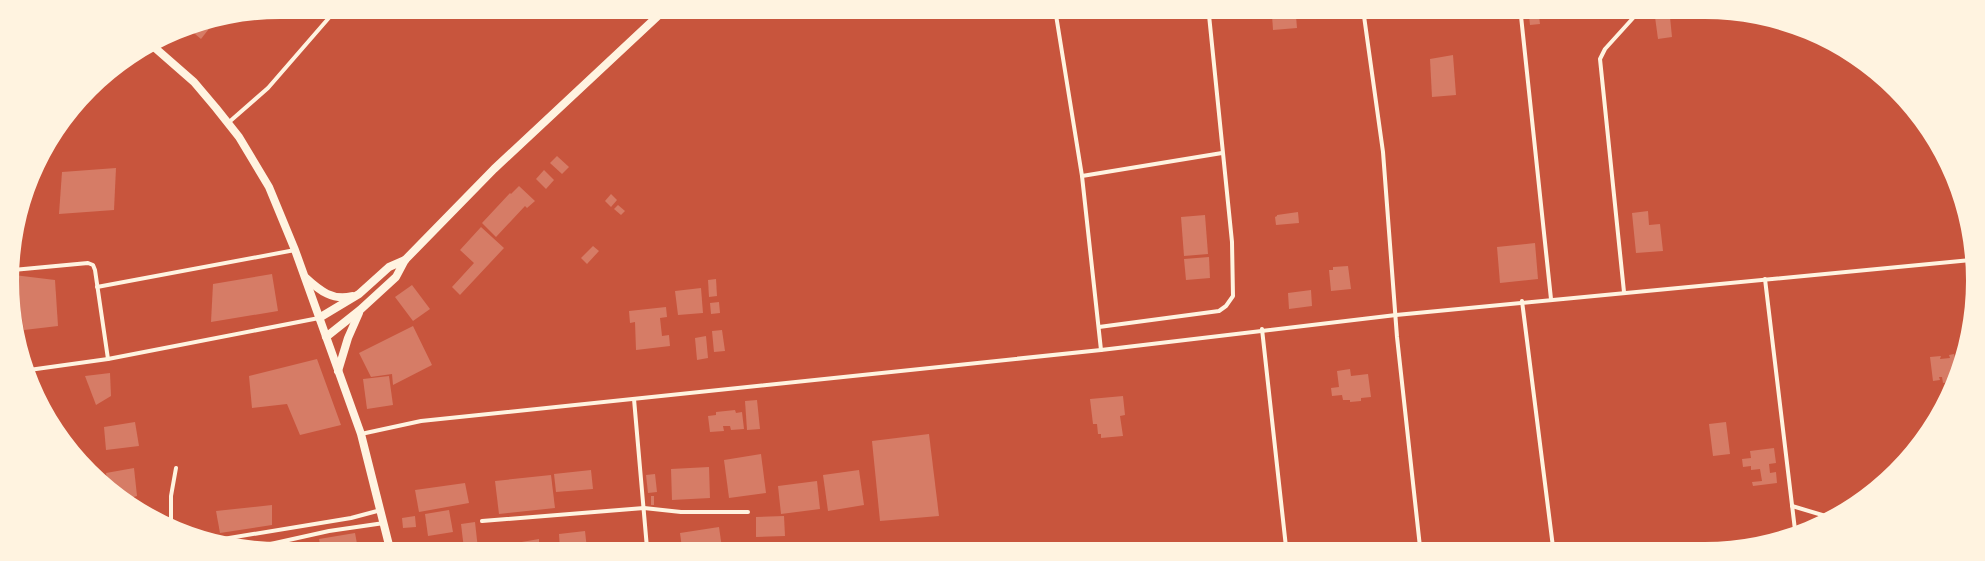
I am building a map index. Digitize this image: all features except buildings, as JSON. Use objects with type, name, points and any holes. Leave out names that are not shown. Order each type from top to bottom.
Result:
[{"type":"main road","points":[[326,337],[360,310],[396,277],[405,260],[494,169],[655,19]]},
{"type":"main road","points":[[157,50],[194,82],[228,123],[239,137],[269,188],[295,250],[361,434],[389,542]]},
{"type":"main road","points":[[319,318],[359,294],[389,267],[405,260]]},
{"type":"main road","points":[[305,278],[319,290],[334,297],[344,298],[359,294]]},
{"type":"main road","points":[[338,371],[348,338],[360,310]]},
{"type":"street","points":[[228,123],[268,88],[328,19]]},
{"type":"street","points":[[1057,19],[1082,176],[1101,350]]},
{"type":"street","points":[[1098,327],[1219,311],[1226,306],[1233,296],[1232,250],[1209,19]]},
{"type":"street","points":[[1364,19],[1383,152],[1396,315],[1419,542]]},
{"type":"street","points":[[1521,19],[1551,299]]},
{"type":"street","points":[[1624,292],[1600,59],[1605,49],[1632,19]]},
{"type":"street","points":[[1082,176],[1222,153]]},
{"type":"street","points":[[97,287],[295,250]]},
{"type":"street","points":[[361,434],[421,421],[1101,350],[1262,329],[1551,299],[1965,261]]},
{"type":"street","points":[[20,269],[88,263],[94,267],[108,359]]},
{"type":"street","points":[[1764,279],[1794,526]]},
{"type":"street","points":[[1522,302],[1552,542]]},
{"type":"street","points":[[35,369],[108,359],[319,318]]},
{"type":"street","points":[[1262,329],[1285,542]]},
{"type":"street","points":[[634,399],[647,542]]},
{"type":"street","points":[[171,518],[171,496],[176,468]]},
{"type":"street","points":[[1792,506],[1821,515]]},
{"type":"street","points":[[482,521],[644,508],[681,512],[748,512]]},
{"type":"street","points":[[232,538],[351,518],[381,510]]},
{"type":"street","points":[[280,542],[329,531],[385,523]]}]
